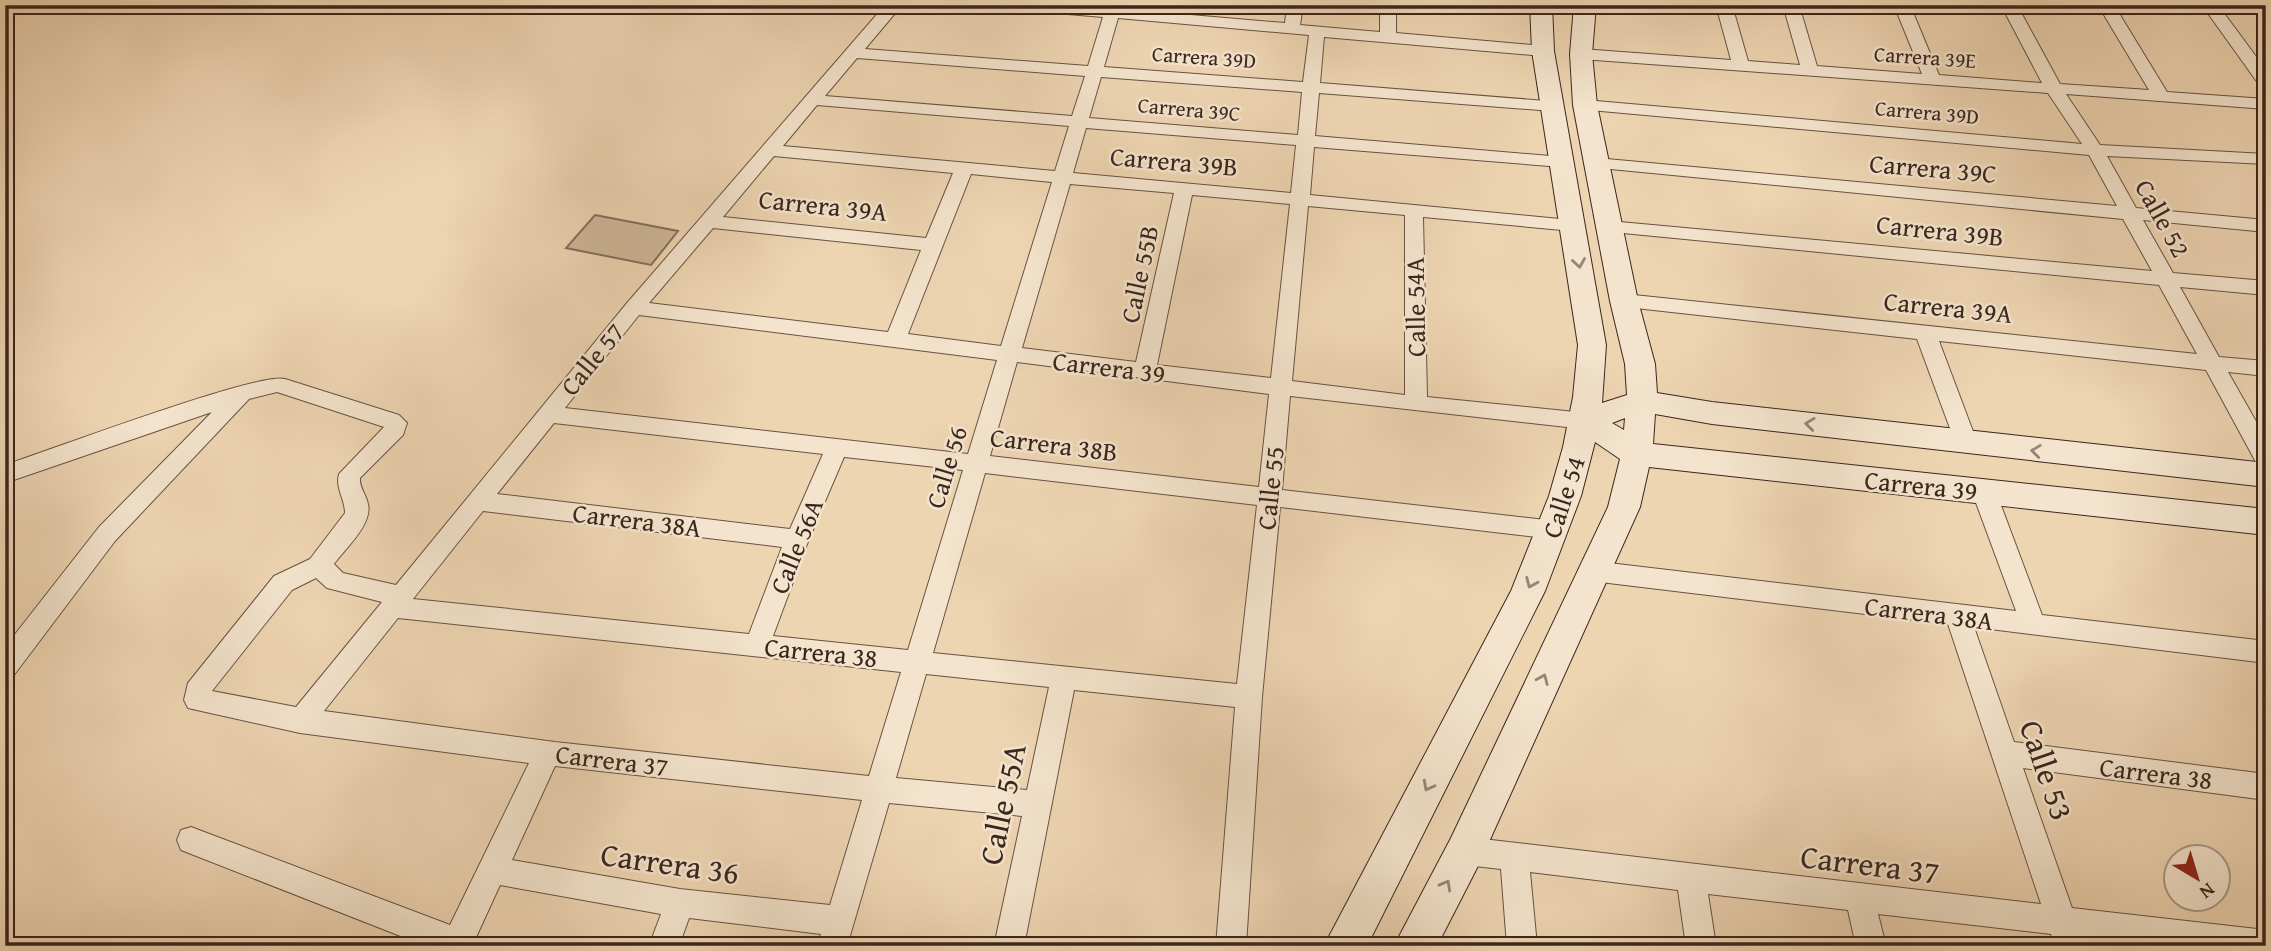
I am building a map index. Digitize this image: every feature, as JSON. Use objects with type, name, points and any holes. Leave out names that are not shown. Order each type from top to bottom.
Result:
[{"type":"main road","name":"Calle 54","points":[[1345,946],[1516,620],[1554,530],[1574,473],[1585,421],[1591,385],[1592,345],[1543,51],[1541,5]]},
{"type":"main road","name":"Calle 54","points":[[1415,946],[1465,851],[1592,571],[1624,507],[1637,454],[1641,401],[1640,364],[1624,301],[1586,105],[1581,54],[1585,5]]},
{"type":"main road","points":[[1640,364],[1664,393],[1685,405],[1712,413]]},
{"type":"main road","name":"Carrera 39","points":[[1585,421],[1641,401],[1712,413],[2266,475]]},
{"type":"main road","name":"Carrera 39","points":[[1585,421],[1637,454],[2266,522]]},
{"type":"main road","points":[[2090,457],[2111,465],[2129,484],[2130,494],[2125,501],[2108,504]]},
{"type":"main road","points":[[1624,507],[1630,490],[1641,477],[1658,467],[1677,462],[1703,461]]},
{"type":"main road","points":[[2201,469],[2183,472],[2178,480],[2180,489],[2194,505],[2217,517]]},
{"type":"street","name":"Calle 57","points":[[300,721],[634,308],[894,5]]},
{"type":"street","points":[[1021,5],[1208,13],[1292,29],[1543,51]]},
{"type":"street","points":[[1292,29],[1295,5]]},
{"type":"street","points":[[1388,5],[1388,37]]},
{"type":"street","points":[[1724,5],[1741,66]]},
{"type":"street","points":[[1791,5],[1810,70]]},
{"type":"street","points":[[1902,5],[1933,80]]},
{"type":"street","name":"Calle 52","points":[[2009,5],[2054,89],[2095,150],[2266,460]]},
{"type":"street","points":[[2106,5],[2161,96]]},
{"type":"street","points":[[2210,5],[2266,82]]},
{"type":"street","points":[[2252,5],[2266,6]]},
{"type":"street","name":"Calle 56","points":[[836,933],[1113,9]]},
{"type":"street","name":"Calle 55","points":[[1231,946],[1249,697],[1317,31]]},
{"type":"street","points":[[2240,47],[2266,49]]},
{"type":"street","name":"Carrera 39D","points":[[853,53],[1553,106]]},
{"type":"street","name":"Carrera 39E","points":[[1581,54],[2266,104]]},
{"type":"street","name":"Carrera 39C","points":[[813,100],[1562,162]]},
{"type":"street","name":"Carrera 39D","points":[[1586,105],[2095,150],[2266,159]]},
{"type":"street","name":"Carrera 39B","points":[[770,150],[1573,225]]},
{"type":"street","name":"Carrera 39C","points":[[1596,163],[2266,226]]},
{"type":"street","points":[[895,340],[964,168]]},
{"type":"street","name":"Calle 55B","points":[[1145,371],[1184,189]]},
{"type":"street","name":"Calle 54A","points":[[1414,210],[1416,404]]},
{"type":"street","name":"Carrera 39A","points":[[708,221],[932,245]]},
{"type":"street","name":"Carrera 39B","points":[[1609,227],[2266,288]]},
{"type":"street","name":"Carrera 39A","points":[[1624,301],[2266,369]]},
{"type":"street","name":"Carrera 39","points":[[634,308],[1281,388],[1585,421]]},
{"type":"street","points":[[1925,333],[1966,442]]},
{"type":"street","points":[[5,474],[242,393],[277,384],[396,423],[395,429],[352,470],[348,482],[357,504],[357,515],[319,566]]},
{"type":"street","points":[[5,667],[107,534],[242,393]]},
{"type":"street","name":"Carrera 38B","points":[[548,414],[1554,530]]},
{"type":"street","name":"Calle 56A","points":[[757,646],[797,539],[837,447]]},
{"type":"street","points":[[1984,492],[2034,626]]},
{"type":"street","name":"Carrera 38A","points":[[477,501],[797,539]]},
{"type":"street","name":"Carrera 38","points":[[319,566],[336,581],[396,601],[757,646],[1249,697]]},
{"type":"street","name":"Carrera 37","points":[[319,566],[283,583],[197,691],[197,700],[300,721],[548,753],[878,791],[1038,804]]},
{"type":"street","name":"Carrera 38A","points":[[1592,571],[2266,652]]},
{"type":"street","name":"Calle 53","points":[[1958,617],[2066,934]]},
{"type":"street","name":"Calle 55A","points":[[1009,946],[1064,677]]},
{"type":"street","points":[[191,840],[456,944],[548,753]]},
{"type":"street","name":"Carrera 38","points":[[2004,753],[2266,787]]},
{"type":"street","name":"Carrera 37","points":[[1465,851],[1860,898],[2066,934],[2266,945]]},
{"type":"street","points":[[1514,857],[1522,946]]},
{"type":"street","name":"Carrera 36","points":[[491,870],[836,933]]},
{"type":"street","points":[[1690,878],[1701,946]]},
{"type":"street","points":[[1860,898],[1871,946]]},
{"type":"street","points":[[664,946],[680,903]]},
{"type":"shaded area","points":[[595,215],[678,231],[651,265],[566,248]]}]
